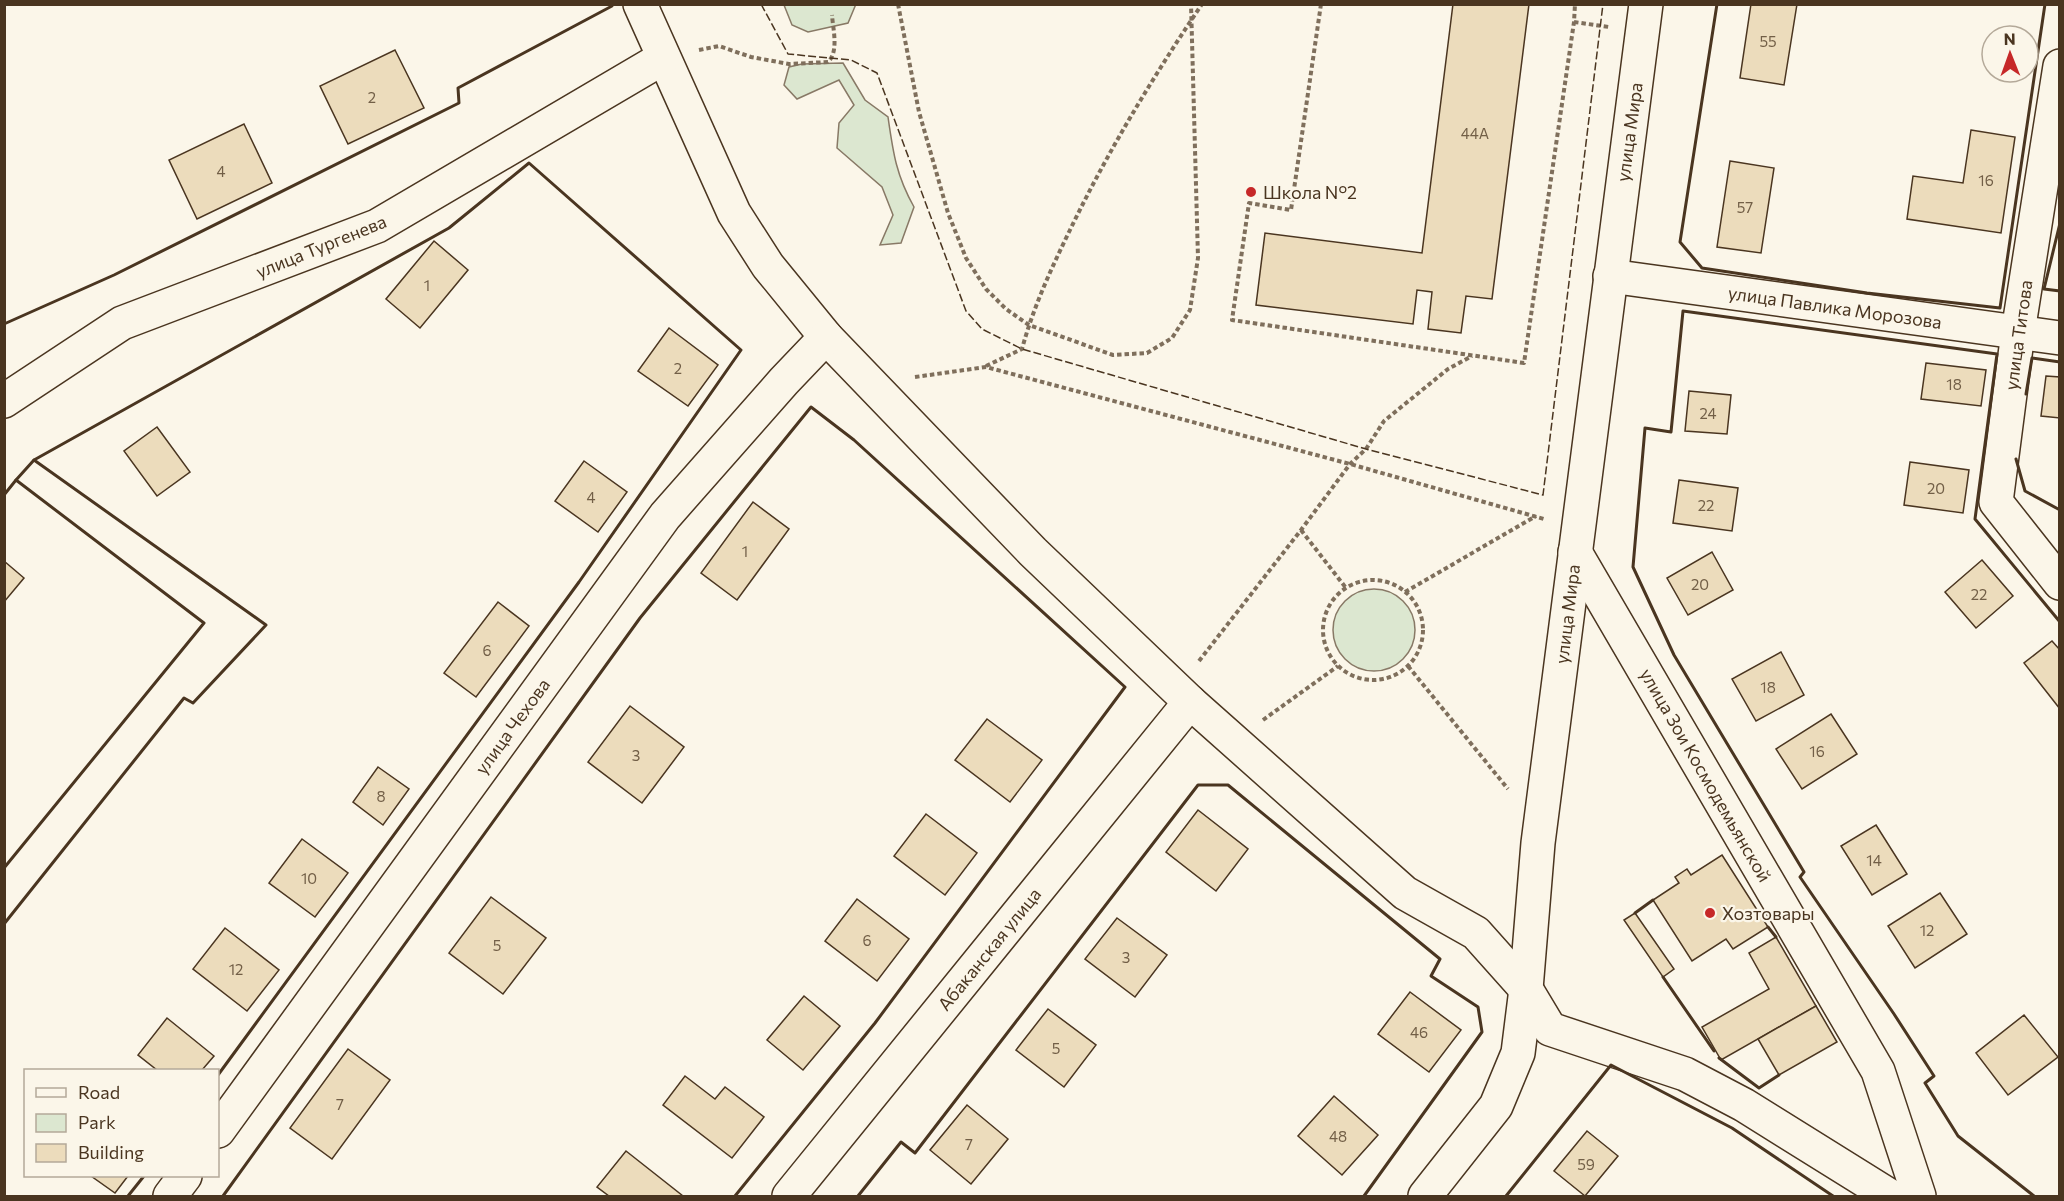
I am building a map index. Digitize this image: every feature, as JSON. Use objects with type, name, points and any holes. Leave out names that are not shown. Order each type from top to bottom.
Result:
[{"type":"street","points":[[640,4],[734,213],[768,266],[826,337],[1033,552],[1190,702],[1405,894],[1476,933],[1526,989],[1550,1029],[1685,1074],[1744,1106],[1890,1197]]},
{"type":"street","name":"улица Мира","points":[[1425,1197],[1496,1106],[1518,1053],[1526,989],[1538,843],[1646,4]]},
{"type":"street","name":"улица Тургенева","points":[[4,401],[122,323],[377,226],[663,58]]},
{"type":"street","name":"улица Титова","points":[[2060,66],[2018,332],[1996,502],[2060,583]]},
{"type":"street","name":"улица Павлика Морозова","points":[[1610,276],[2060,338]]},
{"type":"street","name":"улица Чехова","points":[[219,1130],[665,516],[784,381],[826,337]]},
{"type":"street","name":"улица Зои Космодемьянской","points":[[1575,552],[1878,1071],[1919,1197]]},
{"type":"street","name":"Абаканская улица","points":[[789,1197],[1190,702]]},
{"type":"street","points":[[170,1197],[184,1177]]},
{"type":"path","points":[[898,4],[919,112],[948,213],[963,249],[986,289],[1006,309],[1029,325],[1113,355],[1147,353],[1172,338],[1190,310],[1198,258],[1191,4]]},
{"type":"path","points":[[914,378],[986,367],[1022,349],[1047,278],[1093,181],[1161,66],[1202,4]]},
{"type":"path","points":[[1322,4],[1291,210],[1249,203],[1232,320],[1524,363],[1575,4]]},
{"type":"path","points":[[663,58],[719,46],[751,57],[789,64],[828,62],[832,58],[834,49],[832,15]]},
{"type":"path","points":[[1574,22],[1617,29]]},
{"type":"path","points":[[1195,667],[1350,464],[1366,449],[1384,421],[1448,369],[1472,356]]},
{"type":"path","points":[[986,367],[1546,519]]},
{"type":"path","points":[[1405,592],[1536,516]]},
{"type":"path","points":[[1301,530],[1346,588]]},
{"type":"path","points":[[1376,580],[1392,584],[1405,592],[1421,615],[1423,628],[1422,642],[1417,655],[1408,666],[1391,677],[1371,681],[1352,676],[1338,666],[1326,649],[1323,632],[1325,615],[1333,600],[1346,588],[1360,582],[1376,580]]},
{"type":"path","points":[[1234,742],[1338,666]]},
{"type":"path","points":[[1408,666],[1514,797]]},
{"type":"green space","points":[[856,4],[848,23],[808,32],[792,25],[784,5]]},
{"type":"green space","points":[[843,63],[865,100],[888,117],[896,163],[914,207],[901,243],[880,245],[893,215],[882,187],[837,148],[839,123],[854,105],[839,80],[797,99],[784,85],[789,67],[802,64]]},
{"type":"green space","points":[[1374,589],[1390,592],[1403,601],[1412,614],[1415,630],[1412,646],[1403,659],[1390,668],[1374,671],[1358,668],[1345,659],[1336,646],[1333,630],[1336,614],[1345,601],[1358,592]]},
{"type":"building","points":[[1453,4],[1529,4],[1492,299],[1466,296],[1461,333],[1428,329],[1432,292],[1417,290],[1413,324],[1256,305],[1265,233],[1422,253]]},
{"type":"building","points":[[1751,4],[1797,4],[1784,85],[1740,78]]},
{"type":"building","points":[[395,50],[424,108],[348,144],[320,86]]},
{"type":"building","points":[[244,124],[272,183],[197,219],[169,160]]},
{"type":"building","points":[[1971,130],[2015,137],[2001,233],[1907,219],[1913,176],[1963,183]]},
{"type":"building","points":[[1730,161],[1774,168],[1761,253],[1717,247]]},
{"type":"building","points":[[434,241],[468,270],[420,328],[386,299]]},
{"type":"building","points":[[669,328],[718,365],[688,406],[638,371]]},
{"type":"building","points":[[1926,363],[1986,370],[1981,406],[1921,399]]},
{"type":"building","points":[[2046,376],[2060,377],[2060,418],[2041,416]]},
{"type":"building","points":[[1689,391],[1731,395],[1727,434],[1685,431]]},
{"type":"building","points":[[157,427],[190,472],[157,496],[124,451]]},
{"type":"building","points":[[584,461],[627,492],[598,532],[555,501]]},
{"type":"building","points":[[1910,462],[1969,470],[1963,513],[1904,505]]},
{"type":"building","points":[[1679,480],[1738,488],[1732,531],[1673,523]]},
{"type":"building","points":[[753,502],[789,529],[737,600],[701,573]]},
{"type":"building","points":[[1712,552],[1733,590],[1688,615],[1667,578]]},
{"type":"building","points":[[1982,560],[2013,596],[1976,628],[1945,592]]},
{"type":"building","points":[[4,561],[24,578],[4,602]]},
{"type":"building","points":[[498,602],[529,626],[476,697],[444,673]]},
{"type":"building","points":[[2052,641],[2060,650],[2060,709],[2024,663]]},
{"type":"building","points":[[1781,652],[1804,695],[1756,721],[1732,679]]},
{"type":"building","points":[[630,706],[684,747],[642,803],[588,762]]},
{"type":"building","points":[[1831,714],[1857,754],[1802,789],[1776,749]]},
{"type":"building","points":[[987,719],[1042,760],[1010,802],[955,760]]},
{"type":"building","points":[[378,767],[409,789],[383,825],[353,802]]},
{"type":"building","points":[[1198,810],[1248,849],[1216,891],[1166,852]]},
{"type":"building","points":[[926,814],[977,853],[945,895],[894,856]]},
{"type":"building","points":[[1876,825],[1907,874],[1872,895],[1841,846]]},
{"type":"building","points":[[302,839],[348,873],[315,917],[269,883]]},
{"type":"building","name":"Хозтовары","points":[[1722,855],[1768,927],[1733,949],[1726,939],[1692,961],[1653,900],[1679,883],[1675,877],[1687,869],[1691,875]]},
{"type":"building","points":[[1940,893],[1967,934],[1915,968],[1888,926]]},
{"type":"building","points":[[491,897],[546,938],[503,994],[449,953]]},
{"type":"building","points":[[857,899],[909,939],[877,981],[825,941]]},
{"type":"building","points":[[1635,913],[1674,969],[1663,977],[1624,920]]},
{"type":"building","points":[[1117,918],[1167,955],[1135,997],[1085,959]]},
{"type":"building","points":[[225,928],[279,970],[247,1011],[193,969]]},
{"type":"building","points":[[1776,937],[1816,1006],[1721,1060],[1702,1027],[1769,989],[1749,953]]},
{"type":"building","points":[[1410,992],[1461,1030],[1429,1072],[1378,1034]]},
{"type":"building","points":[[804,996],[840,1026],[803,1070],[767,1040]]},
{"type":"building","points":[[1816,1006],[1837,1042],[1779,1075],[1758,1039]]},
{"type":"building","points":[[1048,1009],[1096,1045],[1064,1087],[1016,1050]]},
{"type":"building","points":[[2024,1015],[2058,1057],[2008,1095],[1976,1053]]},
{"type":"building","points":[[167,1018],[214,1056],[203,1069],[156,1069],[138,1055]]},
{"type":"building","points":[[348,1049],[390,1080],[332,1159],[290,1128]]},
{"type":"building","points":[[685,1076],[715,1099],[725,1087],[764,1117],[732,1158],[663,1105]]},
{"type":"building","points":[[1334,1096],[1378,1135],[1342,1175],[1298,1136]]},
{"type":"building","points":[[967,1105],[1008,1139],[971,1184],[930,1150]]},
{"type":"building","points":[[1587,1131],[1618,1156],[1585,1196],[1554,1171]]},
{"type":"building","points":[[626,1151],[683,1196],[609,1196],[597,1187]]},
{"type":"building","points":[[92,1177],[127,1177],[115,1193]]},
{"type":"fence","points":[[761,4],[788,54],[851,60],[877,73],[966,311],[982,329],[1022,349],[1366,449],[1543,495],[1603,4]]},
{"type":"wall","points":[[4,324],[114,275],[459,103],[458,88],[612,4]]},
{"type":"wall","points":[[1717,4],[1680,242],[1702,268],[1867,293],[2000,308],[2045,4]]},
{"type":"wall","points":[[4,924],[184,698],[193,703],[266,625],[34,460],[449,228],[529,163],[741,350],[579,582],[219,1074]]},
{"type":"wall","points":[[2060,223],[2044,289],[2060,291]]},
{"type":"wall","points":[[2034,1196],[1958,1136],[1925,1083],[1934,1076],[1800,877],[1804,872],[1674,655],[1633,567],[1645,428],[1671,432],[1683,311],[1997,354],[1975,519],[2060,622]]},
{"type":"wall","points":[[2026,394],[2032,358],[2060,362]]},
{"type":"wall","points":[[223,1196],[640,618],[811,407],[854,440],[1125,687],[875,1023],[735,1196]]},
{"type":"wall","points":[[2016,459],[2025,491],[2060,510]]},
{"type":"wall","points":[[16,480],[34,460]]},
{"type":"wall","points":[[4,495],[16,480],[204,623],[4,868]]},
{"type":"wall","points":[[858,1196],[901,1142],[915,1153],[1198,785],[1228,785],[1440,959],[1431,976],[1478,1007],[1482,1032],[1364,1196]]},
{"type":"wall","points":[[1635,913],[1653,900]]},
{"type":"wall","points":[[1768,927],[1776,937]]},
{"type":"wall","points":[[1663,977],[1714,1051]]},
{"type":"wall","points":[[1719,1058],[1759,1088],[1779,1075]]},
{"type":"wall","points":[[1506,1196],[1611,1065],[1732,1128],[1833,1196]]},
{"type":"wall","points":[[128,1196],[143,1177]]},
{"type":"place","name":"Школа N°2","points":[[1251,192]]},
{"type":"place","name":"Хозтовары","points":[[1710,913]]}]
